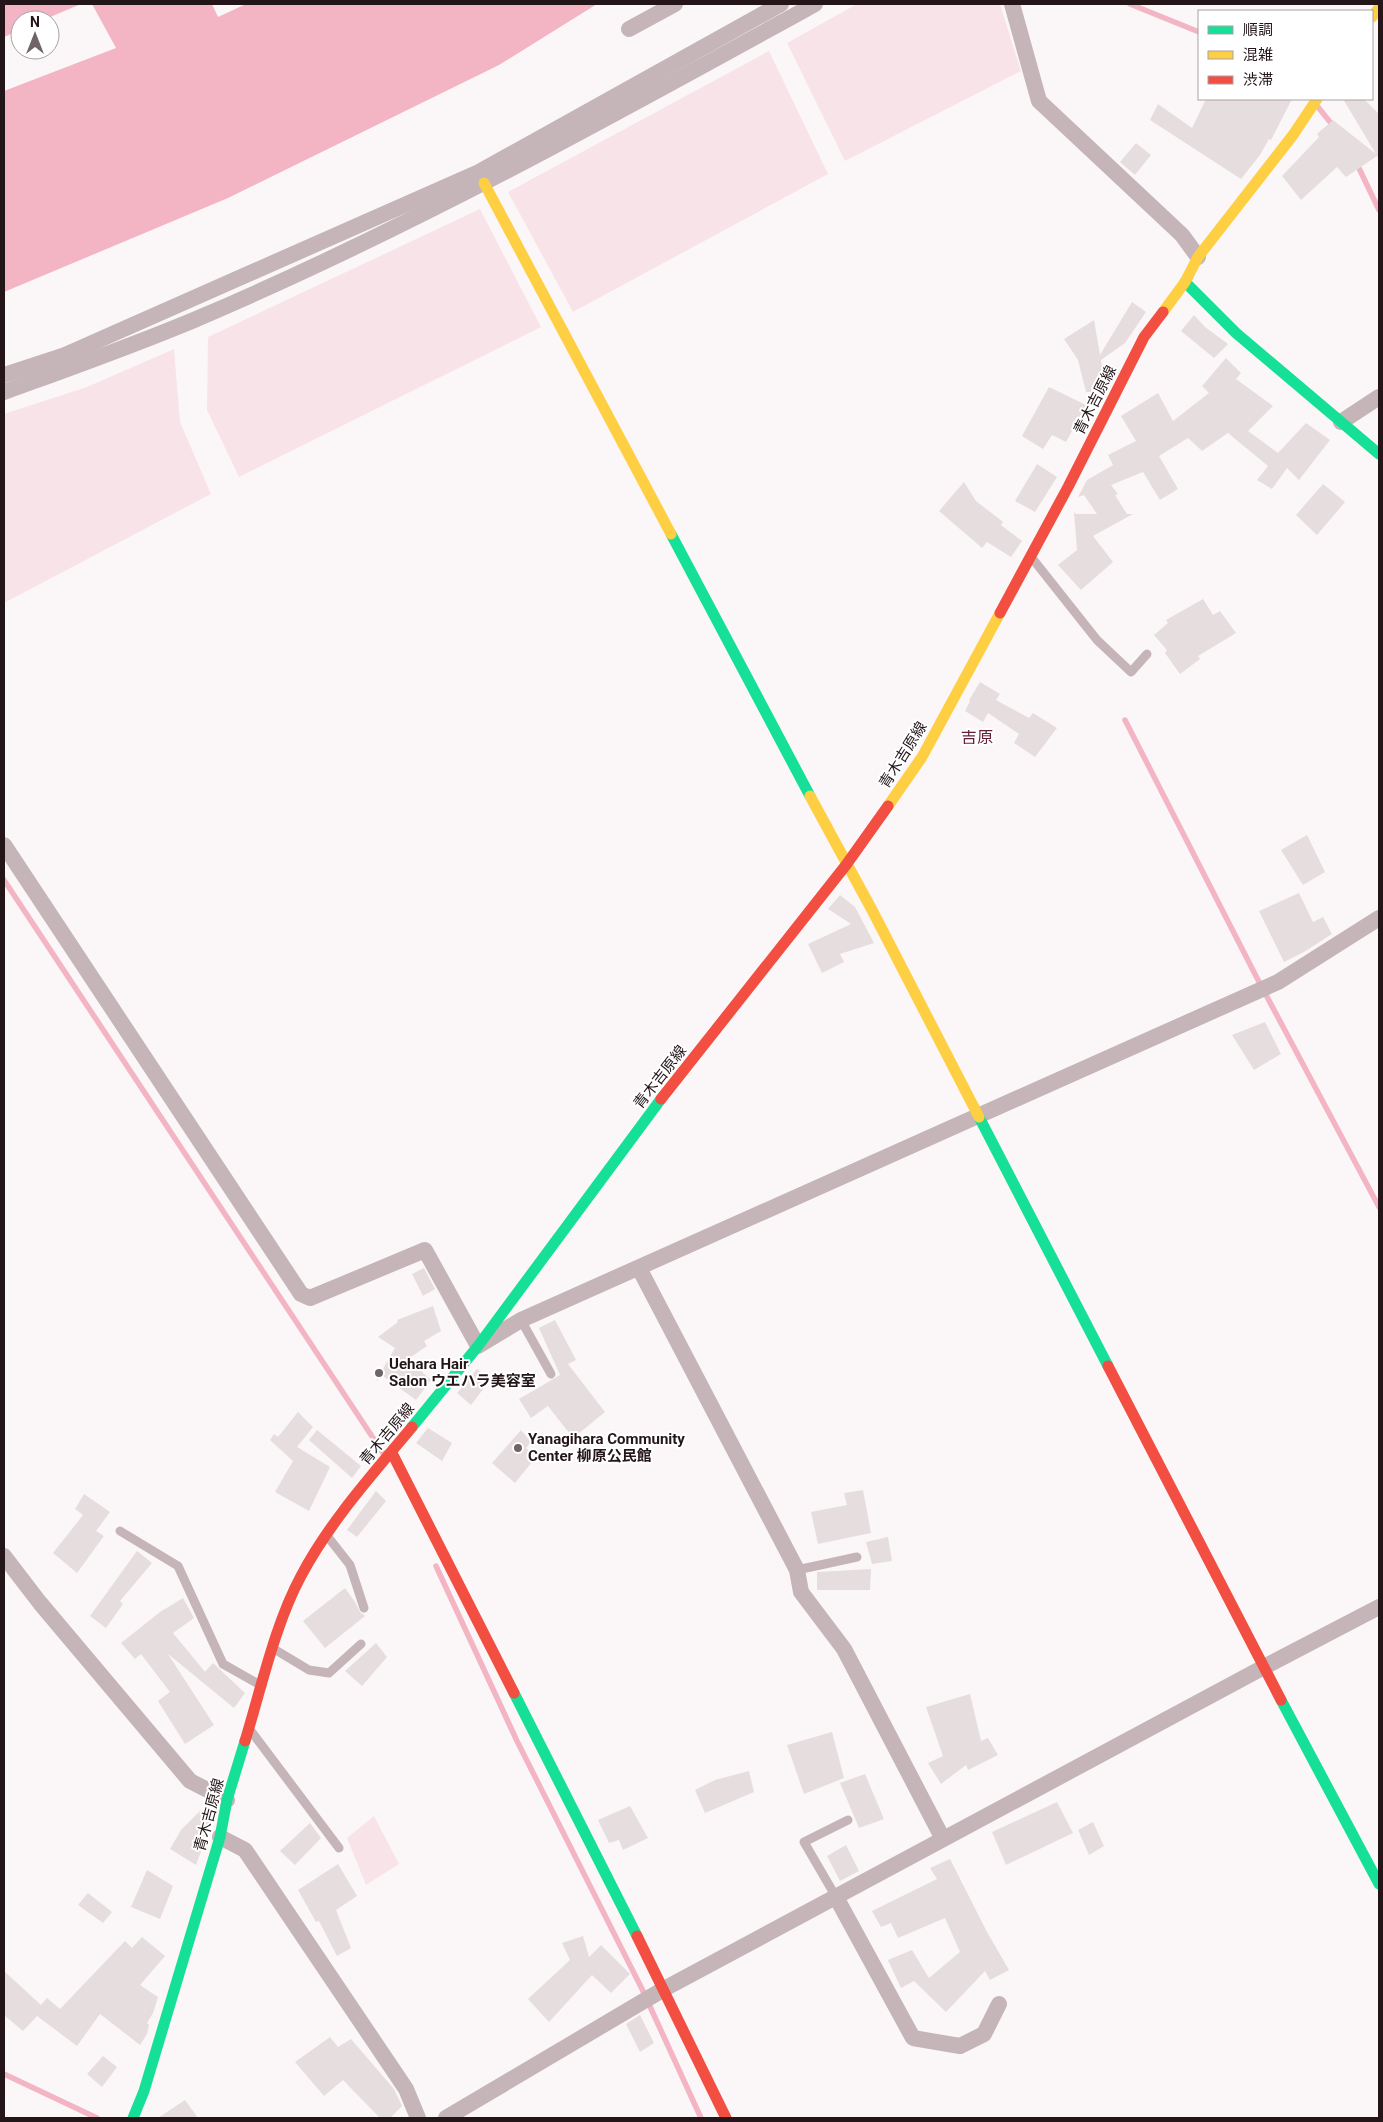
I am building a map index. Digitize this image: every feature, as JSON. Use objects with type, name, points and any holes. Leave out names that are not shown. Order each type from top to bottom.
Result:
[{"type":"street","points":[[629,29],[675,4]]},
{"type":"street","points":[[4,375],[74,351],[479,172],[781,4]]},
{"type":"street","points":[[4,392],[193,320],[328,259],[484,183],[815,4]]},
{"type":"street","points":[[1012,4],[1039,101],[1182,235],[1198,257]]},
{"type":"street","name":"青木吉原線","points":[[133,2118],[144,2091],[220,1837],[227,1800],[286,1608],[301,1576],[326,1535],[354,1497],[478,1346],[639,1128],[846,865],[922,757],[1068,487],[1144,337],[1186,282],[1198,257],[1293,135],[1316,100]]},
{"type":"street","points":[[484,183],[846,865],[872,910],[1264,1667],[1379,1884]]},
{"type":"street","points":[[1186,282],[1236,333],[1379,454]]},
{"type":"street","points":[[1341,422],[1379,397]]},
{"type":"street","points":[[4,845],[301,1294],[310,1298],[425,1250],[478,1346],[522,1320],[1278,982],[1379,918]]},
{"type":"street","points":[[639,1268],[797,1570],[801,1592],[844,1649],[943,1839]]},
{"type":"street","points":[[392,1453],[664,1989],[726,2118]]},
{"type":"street","points":[[4,1556],[40,1603],[190,1782],[227,1800]]},
{"type":"street","points":[[446,2118],[664,1989],[1264,1667],[1379,1608]]},
{"type":"street","points":[[220,1837],[245,1850],[406,2089],[418,2118]]},
{"type":"street","points":[[836,1897],[913,2038],[960,2046],[984,2034],[999,2004]]},
{"type":"lane","points":[[1031,556],[1097,640],[1131,672],[1147,654]]},
{"type":"lane","points":[[522,1320],[551,1374]]},
{"type":"lane","points":[[120,1531],[178,1566],[223,1664],[262,1686]]},
{"type":"lane","points":[[326,1535],[350,1565],[364,1608]]},
{"type":"lane","points":[[797,1570],[857,1557]]},
{"type":"lane","points":[[274,1649],[309,1670],[329,1673],[361,1644]]},
{"type":"lane","points":[[249,1728],[339,1848]]},
{"type":"lane","points":[[836,1897],[804,1842],[848,1820]]},
{"type":"shaded area","points":[[4,4],[597,4],[499,65],[228,198],[4,292]]},
{"type":"shaded area","points":[[857,4],[1000,4],[1021,71],[845,161],[787,43]]},
{"type":"shaded area","points":[[769,51],[828,174],[573,312],[508,192]]},
{"type":"shaded area","points":[[480,209],[541,327],[239,477],[207,410],[208,337]]},
{"type":"shaded area","points":[[174,349],[180,422],[211,494],[4,603],[4,414],[87,387]]},
{"type":"shaded area","points":[[374,1816],[399,1864],[366,1885],[347,1838]]},
{"type":"pier","points":[[81,4],[92,4],[116,48],[4,91],[4,37],[10,34],[10,60],[60,60],[60,13]]},
{"type":"pier","points":[[212,4],[246,4],[218,17]]},
{"type":"building","points":[[1206,100],[1291,100],[1271,140],[1269,139],[1260,155],[1241,179],[1150,120],[1158,104],[1192,128]]},
{"type":"building","points":[[1344,100],[1365,100],[1379,114],[1379,159],[1377,156],[1346,177],[1337,167],[1301,200],[1282,176],[1319,137],[1317,134],[1333,120],[1376,154]]},
{"type":"building","points":[[1136,143],[1151,155],[1135,175],[1120,162]]},
{"type":"building","points":[[1132,302],[1146,312],[1125,343],[1101,360],[1104,385],[1101,392],[1086,392],[1078,360],[1064,339],[1094,320],[1100,355]]},
{"type":"building","points":[[1194,315],[1205,327],[1228,344],[1214,358],[1181,331]]},
{"type":"building","points":[[1226,358],[1241,373],[1236,379],[1273,406],[1248,431],[1278,453],[1306,423],[1330,440],[1299,480],[1287,468],[1272,489],[1257,480],[1268,466],[1228,433],[1202,451],[1188,438],[1159,456],[1178,489],[1160,500],[1143,472],[1111,485],[1118,494],[1115,495],[1127,514],[1133,514],[1093,536],[1113,562],[1081,590],[1058,565],[1077,550],[1074,512],[1076,514],[1097,514],[1084,495],[1078,497],[1087,480],[1113,465],[1108,455],[1136,441],[1121,416],[1158,393],[1173,421],[1209,393],[1202,386]]},
{"type":"building","points":[[1049,387],[1086,405],[1066,442],[1052,435],[1043,449],[1022,436]]},
{"type":"building","points":[[1037,464],[1057,477],[1035,512],[1015,501]]},
{"type":"building","points":[[964,482],[976,501],[1003,522],[1001,525],[1022,541],[1011,557],[987,542],[982,548],[939,511]]},
{"type":"building","points":[[1323,484],[1345,502],[1317,535],[1296,515]]},
{"type":"building","points":[[1203,599],[1213,615],[1220,611],[1236,633],[1198,656],[1200,659],[1180,674],[1165,653],[1167,650],[1154,635],[1168,623],[1166,620]]},
{"type":"building","points":[[980,682],[1000,694],[996,700],[1029,718],[1033,713],[1057,728],[1035,757],[1014,743],[1019,734],[988,713],[983,722],[965,711],[969,700]]},
{"type":"building","points":[[1307,835],[1325,872],[1303,885],[1281,850]]},
{"type":"building","points":[[1299,893],[1313,922],[1323,917],[1332,934],[1284,962],[1259,911]]},
{"type":"building","points":[[840,895],[855,907],[874,943],[840,954],[844,962],[822,973],[808,944],[851,924],[828,909]]},
{"type":"building","points":[[1265,1022],[1281,1054],[1254,1070],[1232,1035]]},
{"type":"building","points":[[424,1268],[435,1289],[423,1296],[412,1274]]},
{"type":"building","points":[[433,1306],[441,1331],[424,1341],[427,1346],[408,1359],[431,1380],[416,1400],[383,1376],[376,1381],[395,1348],[378,1337],[398,1322],[397,1320]]},
{"type":"building","points":[[555,1320],[576,1360],[568,1364],[605,1412],[573,1438],[548,1406],[531,1418],[519,1399],[560,1375],[539,1328]]},
{"type":"building","points":[[477,1369],[490,1380],[471,1405],[457,1393]]},
{"type":"building","points":[[298,1412],[313,1427],[297,1447],[330,1467],[309,1511],[275,1492],[293,1461],[270,1440],[274,1434],[278,1437]]},
{"type":"building","points":[[428,1428],[452,1443],[442,1461],[416,1443]]},
{"type":"building","points":[[317,1430],[361,1466],[352,1478],[309,1440]]},
{"type":"building","points":[[521,1430],[531,1442],[526,1448],[536,1457],[515,1483],[492,1463]]},
{"type":"building","points":[[863,1490],[871,1533],[818,1544],[811,1512],[847,1505],[844,1493]]},
{"type":"building","points":[[376,1491],[386,1501],[357,1537],[347,1530]]},
{"type":"building","points":[[84,1494],[110,1512],[96,1531],[104,1536],[77,1573],[53,1553],[83,1515],[75,1509]]},
{"type":"building","points":[[888,1537],[892,1561],[872,1564],[866,1542]]},
{"type":"building","points":[[137,1551],[152,1563],[120,1601],[123,1604],[106,1628],[90,1616]]},
{"type":"building","points":[[871,1569],[870,1590],[817,1590],[817,1572]]},
{"type":"building","points":[[345,1588],[360,1612],[365,1616],[325,1648],[303,1621]]},
{"type":"building","points":[[183,1598],[194,1618],[173,1633],[205,1672],[213,1663],[245,1693],[234,1708],[168,1654],[214,1725],[185,1744],[158,1701],[170,1692],[141,1654],[135,1659],[121,1643],[160,1612]]},
{"type":"building","points":[[376,1643],[387,1657],[362,1686],[345,1671]]},
{"type":"building","points":[[970,1694],[981,1741],[988,1738],[998,1755],[968,1770],[966,1765],[941,1784],[928,1763],[943,1756],[926,1707]]},
{"type":"building","points":[[832,1732],[844,1778],[804,1794],[787,1745]]},
{"type":"building","points":[[749,1771],[754,1792],[705,1813],[695,1790],[715,1780]]},
{"type":"building","points":[[865,1774],[884,1819],[859,1828],[840,1783]]},
{"type":"building","points":[[1057,1802],[1073,1833],[1006,1865],[992,1832]]},
{"type":"building","points":[[630,1806],[648,1838],[623,1850],[619,1840],[609,1843],[598,1820]]},
{"type":"building","points":[[200,1811],[209,1820],[207,1830],[199,1843],[203,1846],[196,1865],[170,1849],[181,1830]]},
{"type":"building","points":[[1093,1822],[1104,1846],[1089,1855],[1078,1830]]},
{"type":"building","points":[[310,1823],[321,1838],[295,1865],[280,1851]]},
{"type":"building","points":[[846,1845],[859,1871],[840,1881],[827,1856]]},
{"type":"building","points":[[950,1859],[987,1932],[1009,1970],[990,1980],[985,1971],[946,2012],[914,1981],[901,1988],[888,1960],[912,1950],[929,1978],[960,1952],[945,1918],[898,1938],[891,1923],[881,1927],[872,1911],[937,1879],[930,1868]]},
{"type":"building","points":[[338,1864],[357,1896],[336,1910],[351,1948],[337,1956],[319,1921],[316,1922],[298,1890]]},
{"type":"building","points":[[147,1870],[173,1886],[160,1919],[131,1907]]},
{"type":"building","points":[[88,1893],[112,1912],[103,1923],[78,1905]]},
{"type":"building","points":[[583,1936],[589,1957],[601,1945],[630,1974],[611,1993],[592,1975],[549,2022],[528,1999],[570,1960],[562,1943]]},
{"type":"building","points":[[142,1937],[165,1956],[140,1985],[158,1997],[153,2013],[147,2023],[149,2025],[147,2034],[140,2045],[100,2014],[77,2046],[37,2016],[23,2031],[4,2015],[4,1971],[41,2005],[47,1998],[60,2009],[125,1941],[132,1948]]},
{"type":"building","points":[[640,2015],[654,2043],[640,2052],[626,2024]]},
{"type":"building","points":[[330,2037],[338,2047],[351,2039],[394,2089],[402,2106],[390,2118],[380,2118],[343,2080],[324,2096],[295,2062]]},
{"type":"building","points":[[103,2056],[117,2067],[102,2087],[87,2074]]},
{"type":"building","points":[[185,2100],[198,2118],[158,2118]]},
{"type":"waterway","points":[[1130,4],[1198,32]]},
{"type":"waterway","points":[[1318,107],[1334,127]]},
{"type":"waterway","points":[[1356,162],[1379,210]]},
{"type":"waterway","points":[[1125,720],[1257,978],[1379,1207]]},
{"type":"waterway","points":[[4,880],[383,1453]]},
{"type":"waterway","points":[[436,1566],[517,1741],[642,1989],[701,2118]]},
{"type":"waterway","points":[[4,2074],[97,2118]]},
{"type":"traffic: fast","points":[[1185,282],[1236,333],[1379,454]]},
{"type":"traffic: fast","points":[[671,534],[810,796]]},
{"type":"traffic: fast","points":[[412,1427],[478,1346],[661,1099]]},
{"type":"traffic: fast","points":[[979,1117],[1108,1366]]},
{"type":"traffic: fast","points":[[514,1693],[637,1936]]},
{"type":"traffic: fast","points":[[1281,1700],[1379,1884]]},
{"type":"traffic: fast","points":[[133,2118],[144,2091],[220,1837],[227,1800],[245,1741]]},
{"type":"traffic: slow","points":[[1373,16],[1379,8]]},
{"type":"traffic: slow","points":[[1163,312],[1185,282],[1198,257],[1293,135],[1316,100]]},
{"type":"traffic: slow","points":[[484,183],[671,534]]},
{"type":"traffic: slow","points":[[888,806],[922,757],[1000,613]]},
{"type":"traffic: slow","points":[[810,796],[872,910],[979,1117]]},
{"type":"traffic: jam","points":[[1000,613],[1068,487],[1144,337],[1163,312]]},
{"type":"traffic: jam","points":[[661,1099],[846,865],[888,806]]},
{"type":"traffic: jam","points":[[1108,1366],[1281,1700]]},
{"type":"traffic: jam","points":[[245,1741],[276,1636],[301,1576],[312,1556],[339,1517],[367,1480],[412,1427]]},
{"type":"traffic: jam","points":[[392,1453],[514,1693]]},
{"type":"traffic: jam","points":[[637,1936],[726,2118]]},
{"type":"place","name":"Uehara Hair Salon ウエハラ美容室","points":[[379,1373]]},
{"type":"place","name":"Yanagihara Community Center 柳原公民館","points":[[518,1448]]},
{"type":"district","name":"吉原","points":[[977,737]]}]
